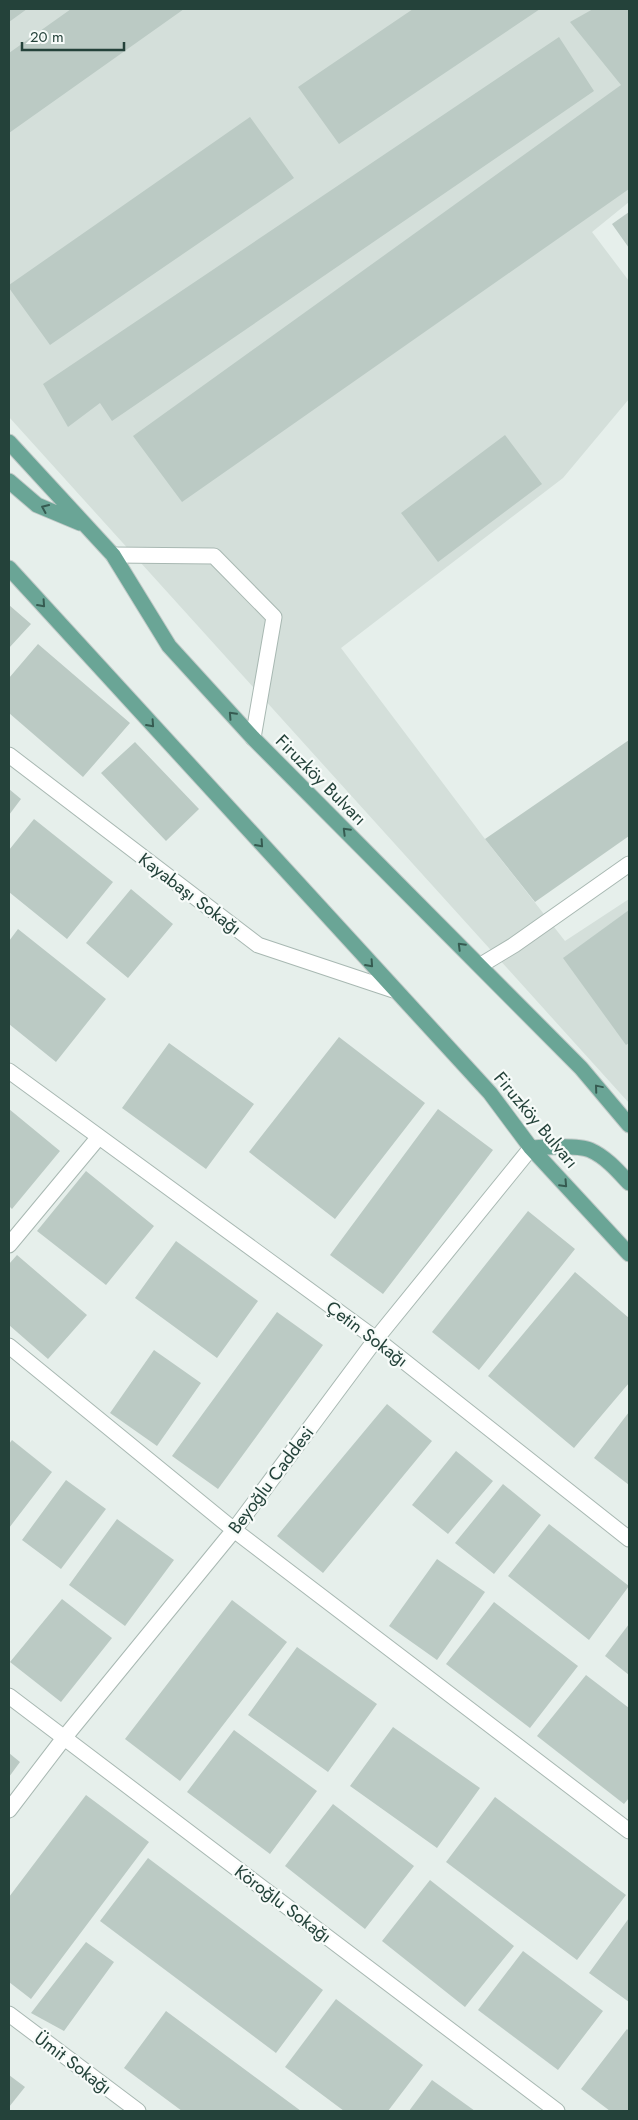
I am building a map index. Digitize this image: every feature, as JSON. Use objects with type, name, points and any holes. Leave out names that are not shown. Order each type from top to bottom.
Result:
[{"type":"main road","name":"Firuzköy Bulvarı","points":[[9,442],[113,555],[169,646],[253,738],[581,1068],[629,1126]]},
{"type":"main road","points":[[9,481],[38,505],[86,526]]},
{"type":"main road","name":"Firuzköy Bulvarı","points":[[9,568],[393,990],[490,1093],[531,1148],[629,1254]]},
{"type":"main road","points":[[531,1148],[589,1149],[613,1166],[629,1183]]},
{"type":"street","points":[[113,555],[214,556],[274,617],[253,738]]},
{"type":"street","name":"Kayabaşı Sokağı","points":[[9,755],[258,945],[393,990]]},
{"type":"street","points":[[480,965],[514,945],[629,864]]},
{"type":"street","name":"Çetin Sokağı","points":[[9,1071],[98,1138],[376,1339],[629,1539]]},
{"type":"street","points":[[9,1245],[98,1138]]},
{"type":"street","name":"Beyoğlu Caddesi","points":[[9,1810],[64,1738],[234,1530],[376,1339],[531,1148]]},
{"type":"street","points":[[9,1346],[234,1530],[629,1831]]},
{"type":"street","name":"Köroğlu Sokağı","points":[[9,1696],[557,2111]]},
{"type":"street","name":"Ümit Sokağı","points":[[9,2014],[138,2111]]},
{"type":"shaded area","points":[[9,9],[629,9],[629,202],[592,232],[629,281],[629,399],[563,478],[341,648],[485,839],[565,941],[629,899],[629,1103],[9,417]]},
{"type":"building","points":[[9,9],[27,9],[9,22]]},
{"type":"building","points":[[71,9],[184,9],[9,133],[9,53]]},
{"type":"building","points":[[413,9],[540,9],[339,144],[298,87]]},
{"type":"building","points":[[593,9],[629,9],[629,189],[182,502],[133,436],[621,85],[570,22]]},
{"type":"building","points":[[559,37],[594,91],[112,421],[100,403],[68,427],[43,384]]},
{"type":"building","points":[[250,117],[294,178],[50,345],[9,288],[9,285]]},
{"type":"building","points":[[629,212],[629,248],[612,224]]},
{"type":"building","points":[[505,435],[542,484],[438,562],[401,513]]},
{"type":"building","points":[[9,605],[31,624],[9,648]]},
{"type":"building","points":[[38,644],[130,723],[83,777],[9,713],[9,678]]},
{"type":"building","points":[[629,740],[629,836],[535,902],[485,839]]},
{"type":"building","points":[[135,742],[199,809],[166,841],[101,773]]},
{"type":"building","points":[[9,789],[21,799],[9,815]]},
{"type":"building","points":[[34,819],[113,882],[67,939],[9,892],[9,850]]},
{"type":"building","points":[[131,889],[173,924],[128,978],[86,943]]},
{"type":"building","points":[[629,910],[629,1043],[626,1045],[563,958]]},
{"type":"building","points":[[18,929],[106,999],[56,1062],[9,1024],[9,941]]},
{"type":"building","points":[[339,1037],[425,1103],[335,1219],[249,1152]]},
{"type":"building","points":[[169,1043],[254,1104],[206,1169],[122,1108]]},
{"type":"building","points":[[9,1109],[60,1151],[12,1209],[9,1206]]},
{"type":"building","points":[[438,1109],[493,1150],[383,1294],[330,1255]]},
{"type":"building","points":[[86,1171],[154,1226],[106,1285],[37,1231]]},
{"type":"building","points":[[528,1211],[575,1249],[479,1370],[432,1332]]},
{"type":"building","points":[[176,1241],[258,1301],[217,1358],[135,1298]]},
{"type":"building","points":[[17,1255],[87,1315],[48,1359],[9,1325],[9,1264]]},
{"type":"building","points":[[575,1272],[629,1318],[629,1383],[574,1448],[488,1376]]},
{"type":"building","points":[[277,1312],[323,1345],[218,1489],[172,1456]]},
{"type":"building","points":[[154,1350],[201,1383],[157,1446],[110,1413]]},
{"type":"building","points":[[387,1404],[432,1441],[323,1573],[277,1536]]},
{"type":"building","points":[[629,1412],[629,1485],[594,1458]]},
{"type":"building","points":[[12,1440],[52,1472],[9,1528],[9,1444]]},
{"type":"building","points":[[456,1451],[493,1481],[448,1534],[412,1505]]},
{"type":"building","points":[[66,1480],[106,1509],[61,1569],[22,1540]]},
{"type":"building","points":[[503,1484],[541,1515],[494,1574],[455,1543]]},
{"type":"building","points":[[117,1519],[174,1560],[125,1626],[69,1585]]},
{"type":"building","points":[[549,1524],[629,1586],[589,1640],[508,1576]]},
{"type":"building","points":[[437,1559],[485,1592],[437,1660],[389,1626]]},
{"type":"building","points":[[62,1599],[112,1638],[61,1702],[10,1662]]},
{"type":"building","points":[[232,1600],[287,1642],[180,1781],[125,1739]]},
{"type":"building","points":[[494,1602],[578,1666],[530,1728],[446,1664]]},
{"type":"building","points":[[629,1624],[629,1675],[605,1656]]},
{"type":"building","points":[[297,1647],[377,1704],[328,1772],[248,1715]]},
{"type":"building","points":[[586,1675],[629,1708],[629,1798],[624,1804],[537,1736]]},
{"type":"building","points":[[393,1727],[480,1788],[437,1848],[350,1786]]},
{"type":"building","points":[[234,1730],[317,1791],[270,1854],[187,1792]]},
{"type":"building","points":[[9,1753],[20,1762],[9,1777]]},
{"type":"building","points":[[86,1795],[149,1842],[31,1999],[9,1982],[9,1897]]},
{"type":"building","points":[[495,1797],[626,1895],[577,1960],[446,1862]]},
{"type":"building","points":[[333,1804],[414,1866],[365,1929],[285,1866]]},
{"type":"building","points":[[148,1858],[323,1990],[276,2053],[100,1921]]},
{"type":"building","points":[[430,1880],[514,1946],[465,2007],[382,1941]]},
{"type":"building","points":[[629,1918],[629,2002],[589,1973]]},
{"type":"building","points":[[86,1942],[114,1962],[64,2031],[31,2013]]},
{"type":"building","points":[[523,1951],[603,2011],[558,2070],[478,2010]]},
{"type":"building","points":[[336,1999],[423,2065],[388,2111],[344,2111],[285,2067]]},
{"type":"building","points":[[166,2011],[301,2111],[182,2111],[124,2068]]},
{"type":"building","points":[[627,2029],[629,2031],[629,2111],[610,2111],[581,2089]]},
{"type":"building","points":[[9,2075],[25,2087],[9,2107]]},
{"type":"building","points":[[432,2080],[475,2111],[409,2111]]}]
